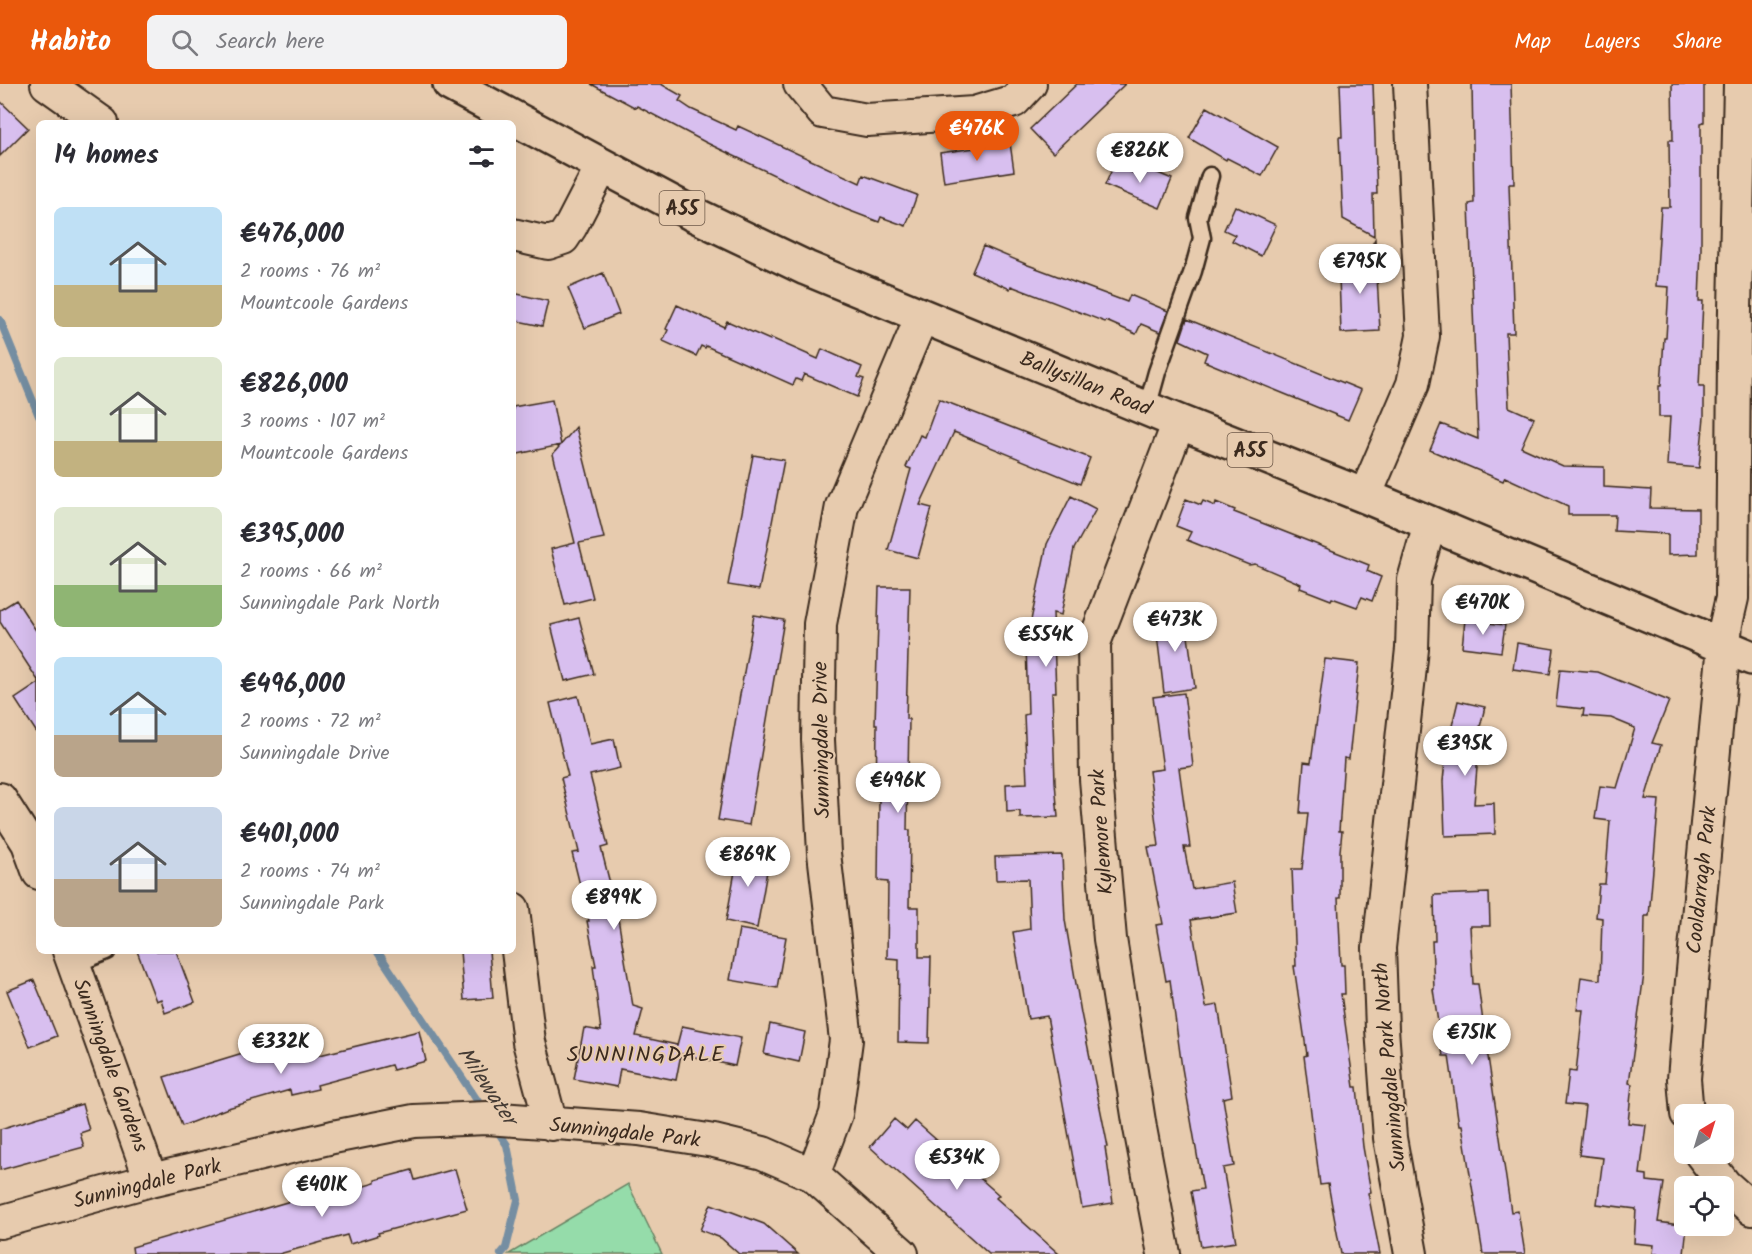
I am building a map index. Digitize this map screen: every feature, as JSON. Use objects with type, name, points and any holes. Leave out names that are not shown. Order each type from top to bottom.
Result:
[{"type":"highway","name":"Ballysillan Road","points":[[450,84],[691,213],[806,268],[1365,496],[1738,652]]},
{"type":"street","points":[[47,84],[98,120]]},
{"type":"street","points":[[800,84],[823,112],[867,120],[974,113],[1014,101],[1030,84]]},
{"type":"street","points":[[1365,496],[1413,384],[1423,336],[1410,84]]},
{"type":"street","name":"Cooldarragh Park","points":[[1686,1104],[1684,1079],[1687,1036],[1738,652],[1732,598],[1743,360],[1740,84]]},
{"type":"street","points":[[516,236],[548,243],[563,238],[572,226],[602,166]]},
{"type":"street","name":"Sunningdale Drive","points":[[813,1175],[836,1114],[846,1040],[824,842],[818,740],[820,624],[842,506],[922,316]]},
{"type":"street","name":"Kylemore Park","points":[[1164,1254],[1140,1128],[1110,939],[1096,779],[1094,643],[1179,422]]},
{"type":"street","name":"Sunningdale Park North","points":[[1411,1254],[1390,1138],[1379,948],[1412,649],[1414,580],[1430,523]]},
{"type":"street","points":[[4,812],[28,843],[36,865]]},
{"type":"street","points":[[516,934],[529,1042],[551,1124]]},
{"type":"street","name":"Sunningdale Gardens","points":[[72,958],[151,1180]]},
{"type":"street","name":"Sunningdale Park","points":[[0,1222],[151,1180],[333,1137],[414,1121],[498,1119],[639,1128],[714,1141],[763,1153],[813,1175],[902,1254]]},
{"type":"street","points":[[1709,1164],[1725,1185],[1752,1209]]},
{"type":"lane","points":[[1147,408],[1202,238],[1198,218],[1210,176]]},
{"type":"lane","points":[[72,958],[92,954]]},
{"type":"green space","points":[[628,1184],[662,1254],[509,1254]]},
{"type":"building","points":[[591,84],[661,84],[682,96],[679,101],[691,109],[736,130],[738,126],[860,183],[863,175],[917,195],[906,226],[881,217],[879,222],[845,209]]},
{"type":"building","points":[[1077,84],[1125,84],[1053,153],[1030,129]]},
{"type":"building","points":[[1340,84],[1373,84],[1377,194],[1373,194],[1374,236],[1343,219],[1339,137],[1342,137]]},
{"type":"building","points":[[1472,84],[1511,84],[1514,184],[1509,184],[1514,333],[1506,333],[1509,407],[1534,418],[1521,447],[1563,466],[1604,467],[1604,487],[1651,490],[1650,508],[1698,509],[1698,554],[1668,555],[1668,534],[1614,531],[1615,515],[1568,515],[1568,506],[1505,477],[1503,481],[1430,450],[1441,424],[1478,439],[1469,204],[1474,203]]},
{"type":"building","points":[[1672,84],[1704,84],[1704,122],[1701,123],[1699,301],[1703,301],[1699,386],[1704,386],[1704,417],[1699,468],[1667,465],[1670,417],[1659,417],[1659,386],[1661,386],[1664,338],[1666,338],[1669,287],[1656,286],[1661,207],[1670,207],[1669,140],[1673,140]]},
{"type":"building","points":[[0,101],[28,128],[0,156]]},
{"type":"building","points":[[1207,107],[1278,147],[1262,176],[1227,158],[1226,160],[1189,138]]},
{"type":"building","points":[[1010,143],[1014,171],[944,182],[940,153]]},
{"type":"building","points":[[1114,165],[1136,174],[1139,165],[1172,179],[1160,208],[1105,185]]},
{"type":"building","points":[[1235,206],[1276,225],[1261,256],[1232,241],[1235,235],[1224,230]]},
{"type":"building","points":[[1375,239],[1380,331],[1341,333],[1339,276],[1342,275],[1341,256],[1361,266]]},
{"type":"building","points":[[983,246],[1127,302],[1130,295],[1168,311],[1160,332],[1141,324],[1136,334],[1011,286],[1010,289],[972,272]]},
{"type":"building","points":[[603,273],[619,314],[585,328],[568,288]]},
{"type":"building","points":[[516,294],[548,301],[542,326],[516,321]]},
{"type":"building","points":[[677,305],[724,327],[727,321],[818,359],[822,349],[862,367],[858,377],[864,379],[857,397],[804,374],[801,381],[796,379],[793,385],[706,346],[705,348],[701,346],[696,356],[663,341]]},
{"type":"building","points":[[1187,319],[1361,390],[1348,420],[1204,361],[1207,353],[1180,340]]},
{"type":"building","points":[[939,399],[1090,458],[1080,484],[954,432],[920,505],[932,508],[918,558],[888,550],[911,469],[906,467],[920,435],[925,437]]},
{"type":"building","points":[[552,400],[561,445],[516,454],[516,406]]},
{"type":"building","points":[[576,427],[604,538],[579,543],[593,598],[565,605],[551,549],[575,543],[553,454]]},
{"type":"building","points":[[753,455],[784,460],[759,590],[728,585]]},
{"type":"building","points":[[1071,496],[1096,509],[1074,549],[1061,615],[1053,613],[1056,692],[1052,692],[1058,817],[1020,818],[1020,811],[1007,812],[1006,784],[1027,783],[1024,715],[1028,714],[1026,644],[1047,544]]},
{"type":"building","points":[[1186,499],[1201,505],[1203,501],[1215,506],[1216,502],[1235,510],[1234,512],[1369,565],[1367,571],[1381,577],[1372,601],[1362,597],[1357,607],[1332,598],[1331,600],[1300,588],[1301,584],[1255,564],[1249,565],[1187,540],[1191,532],[1176,526]]},
{"type":"building","points":[[879,587],[910,587],[906,719],[909,719],[907,830],[910,830],[909,907],[919,907],[919,957],[931,957],[929,1043],[898,1042],[899,959],[887,958],[888,882],[878,881],[879,800],[876,800],[877,724],[875,724]]},
{"type":"building","points":[[16,600],[36,630],[36,677],[0,622],[0,610]]},
{"type":"building","points":[[1185,614],[1195,688],[1164,693],[1155,618]]},
{"type":"building","points":[[754,615],[784,620],[749,825],[718,820]]},
{"type":"building","points":[[579,618],[594,674],[565,681],[551,625]]},
{"type":"building","points":[[1465,620],[1505,625],[1501,652],[1462,647]]},
{"type":"building","points":[[1517,643],[1554,649],[1550,674],[1513,669]]},
{"type":"building","points":[[1325,659],[1359,663],[1349,759],[1344,758],[1339,831],[1342,831],[1340,898],[1338,898],[1341,965],[1344,965],[1345,994],[1341,994],[1354,1087],[1357,1087],[1363,1147],[1371,1192],[1368,1193],[1380,1254],[1341,1254],[1328,1184],[1320,1185],[1304,1056],[1307,1055],[1294,966],[1296,966],[1292,869],[1302,869],[1308,813],[1300,813],[1304,762],[1311,763]]},
{"type":"building","points":[[1560,669],[1598,672],[1669,701],[1652,743],[1661,745],[1645,799],[1659,800],[1649,916],[1645,916],[1644,974],[1629,1083],[1632,1084],[1628,1123],[1646,1125],[1640,1174],[1647,1175],[1647,1181],[1664,1183],[1658,1222],[1674,1224],[1674,1236],[1686,1236],[1684,1254],[1653,1254],[1654,1245],[1634,1243],[1636,1209],[1597,1204],[1603,1158],[1579,1155],[1585,1106],[1565,1104],[1569,1071],[1576,1072],[1583,1010],[1577,1010],[1581,977],[1600,980],[1602,918],[1596,917],[1599,884],[1605,884],[1610,821],[1595,819],[1600,786],[1617,788],[1635,728],[1611,718],[1583,716],[1584,709],[1556,706]]},
{"type":"building","points":[[36,685],[36,731],[15,699]]},
{"type":"building","points":[[1184,693],[1193,766],[1179,768],[1190,847],[1184,847],[1192,889],[1232,882],[1237,913],[1191,920],[1206,1007],[1218,1005],[1232,1096],[1223,1098],[1234,1166],[1223,1168],[1236,1242],[1201,1247],[1191,1191],[1203,1189],[1182,1068],[1170,980],[1166,981],[1156,925],[1163,924],[1148,847],[1159,846],[1149,771],[1163,769],[1153,697]]},
{"type":"building","points":[[578,696],[590,744],[614,739],[620,768],[590,775],[608,846],[601,848],[616,907],[633,1006],[643,1009],[636,1036],[677,1045],[682,1026],[741,1038],[735,1066],[681,1054],[676,1080],[620,1069],[617,1087],[574,1079],[584,1028],[601,1031],[593,966],[596,966],[587,921],[589,921],[572,853],[579,852],[561,778],[568,776],[550,703]]},
{"type":"building","points":[[1458,701],[1485,707],[1473,755],[1478,755],[1474,804],[1494,803],[1495,834],[1445,836],[1443,781],[1446,751]]},
{"type":"building","points":[[739,849],[770,854],[757,928],[726,921]]},
{"type":"building","points":[[1062,855],[1065,920],[1108,1147],[1105,1147],[1113,1203],[1082,1208],[1047,1016],[1028,1019],[1013,932],[1030,929],[1028,879],[996,880],[995,857]]},
{"type":"building","points":[[1489,893],[1490,926],[1470,926],[1473,984],[1478,984],[1483,1022],[1485,1022],[1489,1050],[1487,1050],[1511,1212],[1518,1211],[1525,1254],[1483,1254],[1462,1125],[1459,1125],[1449,1056],[1443,1056],[1433,989],[1434,895]]},
{"type":"building","points":[[739,929],[786,937],[777,988],[730,980]]},
{"type":"building","points":[[138,954],[177,954],[195,1002],[165,1013],[161,999],[156,1001]]},
{"type":"building","points":[[460,954],[489,954],[493,998],[464,1000]]},
{"type":"building","points":[[34,980],[57,1036],[30,1047],[7,991]]},
{"type":"building","points":[[770,1024],[805,1032],[799,1062],[764,1054]]},
{"type":"building","points":[[419,1031],[426,1061],[393,1070],[391,1065],[317,1085],[318,1089],[291,1095],[290,1090],[228,1108],[182,1126],[164,1077],[246,1052],[250,1063],[309,1050],[311,1057]]},
{"type":"building","points":[[82,1104],[89,1130],[80,1133],[84,1147],[0,1170],[0,1129]]},
{"type":"building","points":[[894,1119],[907,1130],[915,1121],[999,1195],[996,1198],[1059,1254],[989,1254],[870,1147]]},
{"type":"building","points":[[455,1169],[467,1209],[378,1233],[379,1235],[350,1244],[347,1235],[279,1254],[133,1254],[132,1247],[318,1193],[319,1199],[412,1170],[415,1180]]},
{"type":"building","points":[[711,1204],[764,1224],[798,1254],[739,1254],[721,1238],[700,1230]]},
{"type":"waterway","name":"Milewater","points":[[0,320],[36,409]]},
{"type":"waterway","name":"Milewater","points":[[379,954],[483,1109]]},
{"type":"waterway","name":"Milewater","points":[[495,1127],[507,1145],[518,1200],[506,1248],[501,1254]]},
{"type":"district","name":"SUNNINGDALE","points":[[646,1053]]}]
